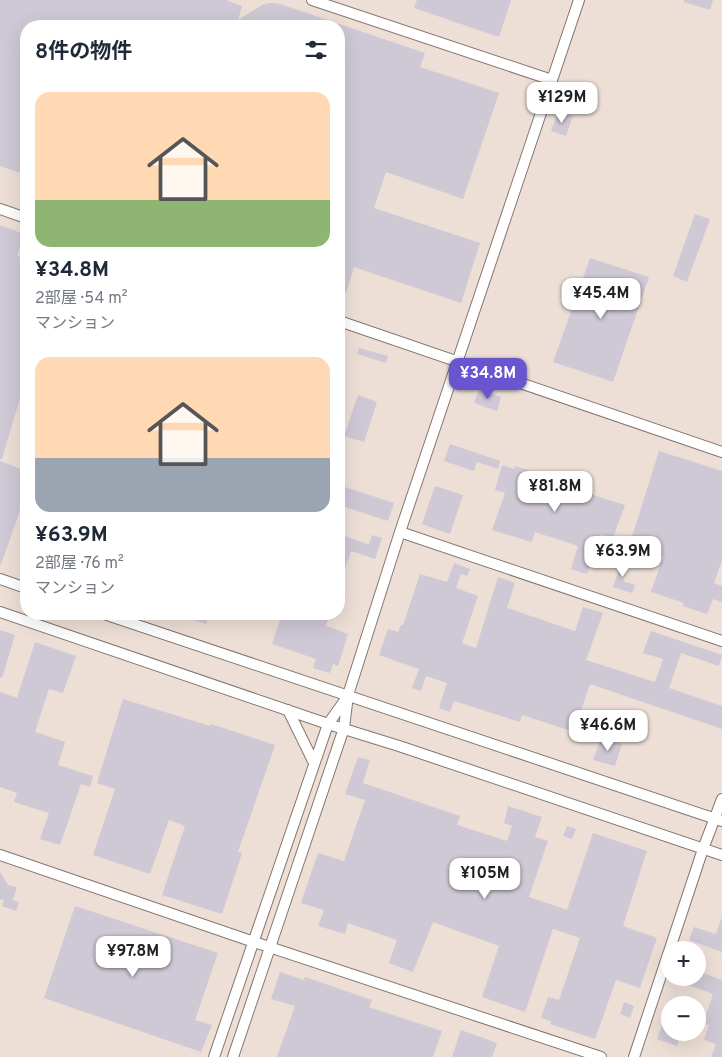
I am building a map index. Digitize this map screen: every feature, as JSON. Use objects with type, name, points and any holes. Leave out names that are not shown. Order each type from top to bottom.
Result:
[{"type":"street","points":[[312,0],[552,80]]},
{"type":"street","points":[[233,1057],[344,728],[348,695],[400,532],[579,0]]},
{"type":"street","points":[[0,209],[20,216]]},
{"type":"street","points":[[345,324],[722,452]]},
{"type":"street","points":[[400,532],[722,641]]},
{"type":"street","points":[[0,579],[20,586]]},
{"type":"street","points":[[0,612],[20,619]]},
{"type":"street","points":[[24,620],[722,855]]},
{"type":"street","points":[[122,620],[719,820]]},
{"type":"street","points":[[214,1057],[328,724],[348,695]]},
{"type":"street","points":[[288,710],[314,763]]},
{"type":"street","points":[[634,1057],[703,849],[719,820],[722,799]]},
{"type":"street","points":[[0,855],[254,942],[601,1057]]},
{"type":"building","points":[[0,0],[226,0],[242,6],[238,20],[20,20],[20,173],[0,166]]},
{"type":"building","points":[[417,0],[511,0],[499,37],[414,8]]},
{"type":"building","points":[[684,0],[713,0],[710,10],[684,2]]},
{"type":"building","points":[[280,4],[327,20],[238,20],[262,5]]},
{"type":"building","points":[[345,26],[425,53],[420,67],[499,93],[463,199],[386,172],[374,208],[480,243],[461,303],[354,267],[346,293]]},
{"type":"building","points":[[558,112],[573,116],[566,136],[551,131]]},
{"type":"building","points":[[695,214],[710,219],[687,282],[673,276]]},
{"type":"building","points":[[0,225],[20,232],[20,247],[17,256],[20,257],[20,398],[2,459],[0,459]]},
{"type":"building","points":[[590,258],[649,277],[613,382],[553,362]]},
{"type":"building","points":[[359,348],[388,356],[386,363],[357,354]]},
{"type":"building","points":[[479,389],[501,397],[497,411],[474,403]]},
{"type":"building","points":[[358,395],[377,402],[364,442],[345,436]]},
{"type":"building","points":[[450,444],[500,461],[498,469],[477,462],[474,471],[444,461]]},
{"type":"building","points":[[659,451],[722,471],[722,560],[714,583],[722,586],[722,602],[713,599],[707,614],[683,606],[684,603],[651,592],[663,557],[629,546]]},
{"type":"building","points":[[0,461],[20,469],[20,510],[0,564]]},
{"type":"building","points":[[502,465],[514,469],[515,466],[553,478],[593,493],[593,495],[625,505],[613,538],[601,534],[587,574],[571,569],[578,546],[535,532],[532,542],[492,530],[505,493],[495,490]]},
{"type":"building","points":[[435,486],[463,495],[450,534],[422,524]]},
{"type":"building","points":[[345,487],[394,503],[388,521],[345,507]]},
{"type":"building","points":[[372,535],[382,538],[375,559],[351,551],[345,569],[345,536],[367,544],[369,544]]},
{"type":"building","points":[[623,558],[630,560],[623,581],[635,585],[632,593],[613,587]]},
{"type":"building","points":[[454,563],[470,569],[467,576],[461,574],[456,588],[478,596],[462,643],[476,648],[498,577],[515,583],[507,608],[575,631],[583,607],[603,613],[586,660],[655,682],[663,659],[643,653],[651,631],[722,655],[719,666],[681,653],[669,688],[722,706],[722,729],[590,684],[574,732],[522,715],[520,722],[454,701],[450,712],[439,708],[447,683],[426,676],[421,691],[412,688],[419,669],[379,655],[388,629],[398,632],[401,625],[403,625],[420,574],[447,582]]},
{"type":"building","points":[[194,620],[208,620],[206,624]]},
{"type":"building","points":[[280,620],[328,620],[326,626],[348,634],[338,666],[333,664],[330,673],[313,668],[316,659],[272,644]]},
{"type":"building","points":[[0,630],[15,635],[2,678],[0,677]]},
{"type":"building","points":[[35,642],[76,656],[63,693],[49,689],[35,732],[65,742],[58,765],[93,776],[90,787],[81,784],[60,845],[40,839],[49,813],[14,802],[17,793],[0,787],[0,692],[17,698]]},
{"type":"building","points":[[123,699],[210,726],[211,724],[275,745],[238,852],[242,853],[222,914],[162,895],[185,826],[169,820],[150,874],[93,855],[115,789],[97,783]]},
{"type":"building","points":[[601,738],[622,744],[615,766],[593,760]]},
{"type":"building","points":[[358,757],[370,760],[363,783],[460,816],[457,825],[507,841],[512,826],[504,823],[508,806],[542,817],[535,837],[548,841],[529,897],[567,910],[593,833],[647,851],[623,926],[657,938],[640,988],[616,980],[595,1039],[550,1024],[551,1021],[541,1018],[548,997],[559,1000],[580,938],[553,929],[525,1012],[482,997],[499,946],[433,922],[413,972],[389,963],[397,940],[348,923],[345,934],[318,926],[324,910],[301,903],[318,853],[344,861],[365,800],[345,794]]},
{"type":"building","points":[[567,826],[576,829],[572,839],[563,836]]},
{"type":"building","points":[[0,872],[8,885],[17,887],[13,900],[19,902],[16,911],[2,906],[4,900],[0,899]]},
{"type":"building","points":[[75,906],[218,953],[195,1020],[212,1025],[201,1052],[44,998]]},
{"type":"building","points":[[722,919],[722,952],[706,946],[706,941],[689,940],[694,927],[716,934]]},
{"type":"building","points":[[280,972],[304,980],[305,977],[372,1000],[369,1007],[442,1031],[433,1057],[277,1057],[295,1006],[271,999]]},
{"type":"building","points":[[706,974],[722,980],[722,1057],[711,1057],[716,1044],[706,1041],[709,1025],[706,1024],[706,1015],[713,994],[691,986],[706,986]]},
{"type":"building","points":[[624,1002],[634,1006],[630,1018],[620,1014]]},
{"type":"building","points":[[661,1028],[661,1040],[657,1039]]},
{"type":"building","points":[[461,1030],[497,1043],[492,1057],[452,1057]]},
{"type":"building","points":[[663,1041],[678,1041],[677,1046]]}]
